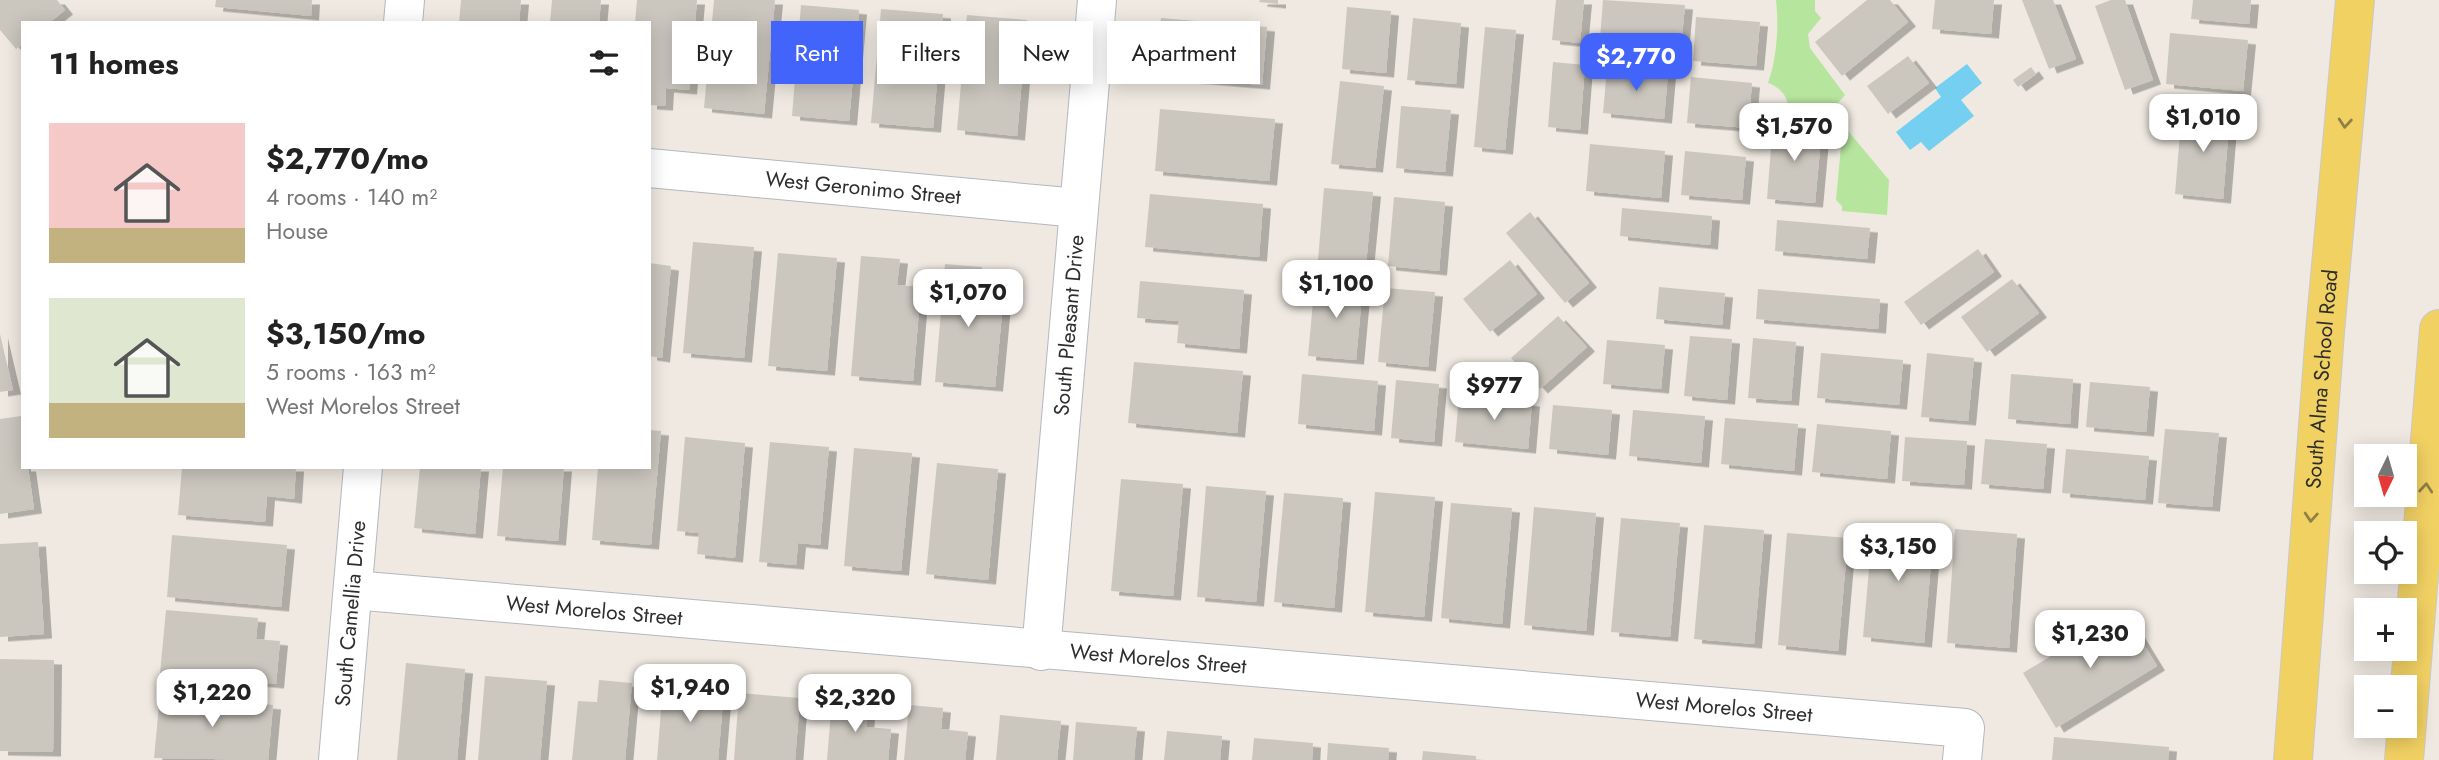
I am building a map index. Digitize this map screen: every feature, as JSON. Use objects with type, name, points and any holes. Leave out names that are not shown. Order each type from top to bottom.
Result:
[{"type":"main road","name":"South Alma School Road","points":[[2294,760],[2325,332],[2355,0]]},
{"type":"main road","points":[[2404,760],[2439,329]]},
{"type":"street","points":[[403,21],[405,0]]},
{"type":"street","name":"South Pleasant Drive","points":[[1041,650],[1097,0]]},
{"type":"street","name":"West Geronimo Street","points":[[651,168],[1078,208]]},
{"type":"street","name":"South Camellia Drive","points":[[338,760],[363,469]]},
{"type":"street","name":"West Morelos Street","points":[[353,590],[1041,650],[1963,744]]},
{"type":"green space","points":[[1776,0],[1815,0],[1815,11],[1821,18],[1808,34],[1810,48],[1845,95],[1828,114],[1788,110],[1783,93],[1768,83],[1776,42]]},
{"type":"green space","points":[[1843,125],[1889,180],[1887,215],[1842,211],[1842,206],[1836,200]]},
{"type":"water","points":[[1967,64],[1982,83],[1961,100],[1974,116],[1929,151],[1921,142],[1910,150],[1896,132],[1941,97],[1935,88]]},
{"type":"building","points":[[0,0],[57,0],[65,10],[51,21],[21,21],[21,45],[16,49],[0,30]]},
{"type":"building","points":[[216,0],[312,0],[311,16],[215,7]]},
{"type":"building","points":[[461,0],[521,0],[519,21],[459,21]]},
{"type":"building","points":[[552,0],[601,0],[599,21],[550,21]]},
{"type":"building","points":[[637,0],[697,0],[695,21],[672,21],[672,84],[690,84],[689,90],[666,88],[665,106],[651,105],[651,21],[635,21]]},
{"type":"building","points":[[714,0],[775,0],[764,114],[704,108],[706,84],[757,84],[757,21],[712,21]]},
{"type":"building","points":[[1278,0],[1278,4],[1259,2]]},
{"type":"building","points":[[1556,0],[1584,0],[1580,43],[1552,40]]},
{"type":"building","points":[[1603,0],[1685,5],[1681,46],[1600,38]]},
{"type":"building","points":[[1867,0],[1890,0],[1908,22],[1842,76],[1815,42]]},
{"type":"building","points":[[1935,0],[1994,0],[1991,34],[1932,29]]},
{"type":"building","points":[[2022,0],[2053,0],[2076,59],[2049,69]]},
{"type":"building","points":[[2111,0],[2125,0],[2153,80],[2125,90],[2095,6]]},
{"type":"building","points":[[2193,0],[2251,0],[2249,24],[2191,19]]},
{"type":"building","points":[[801,5],[859,10],[858,21],[800,21]]},
{"type":"building","points":[[1347,7],[1391,11],[1386,73],[1342,69]]},
{"type":"building","points":[[881,9],[943,14],[942,21],[880,21]]},
{"type":"building","points":[[967,15],[1027,20],[999,21],[999,84],[1021,84],[1017,136],[957,130],[961,84],[985,84],[985,21],[966,21]]},
{"type":"building","points":[[1696,17],[1760,22],[1756,66],[1693,61]]},
{"type":"building","points":[[1161,18],[1196,21],[1161,21]]},
{"type":"building","points":[[1413,18],[1461,23],[1456,84],[1407,80]]},
{"type":"building","points":[[1260,26],[1267,27],[1262,85],[1250,84],[1260,84]]},
{"type":"building","points":[[1485,27],[1516,30],[1505,150],[1474,147]]},
{"type":"building","points":[[2170,33],[2248,40],[2243,91],[2166,84]]},
{"type":"building","points":[[877,55],[877,84],[937,84],[933,128],[871,123]]},
{"type":"building","points":[[1908,56],[1929,83],[1888,114],[1867,86]]},
{"type":"building","points":[[1553,62],[1585,65],[1580,130],[1548,127]]},
{"type":"building","points":[[2031,67],[2036,74],[2018,87],[2013,80]]},
{"type":"building","points":[[1607,68],[1668,73],[1664,119],[1603,113]]},
{"type":"building","points":[[1691,77],[1752,83],[1748,128],[1687,123]]},
{"type":"building","points":[[1340,81],[1384,86],[1375,168],[1331,164]]},
{"type":"building","points":[[795,84],[852,84],[849,121],[792,116]]},
{"type":"building","points":[[1401,106],[1451,110],[1445,172],[1396,168]]},
{"type":"building","points":[[1160,109],[1275,119],[1269,181],[1155,171]]},
{"type":"building","points":[[2182,109],[2230,113],[2223,199],[2175,194]]},
{"type":"building","points":[[1773,123],[1822,127],[1815,203],[1767,199]]},
{"type":"building","points":[[1590,144],[1665,151],[1661,198],[1586,191]]},
{"type":"building","points":[[1685,151],[1746,157],[1742,200],[1681,195]]},
{"type":"building","points":[[1324,188],[1373,192],[1366,264],[1318,260]]},
{"type":"building","points":[[1150,194],[1263,204],[1259,257],[1145,247]]},
{"type":"building","points":[[1394,197],[1445,202],[1439,271],[1388,266]]},
{"type":"building","points":[[1622,208],[1712,216],[1710,245],[1620,236]]},
{"type":"building","points":[[1530,212],[1589,283],[1565,303],[1506,233]]},
{"type":"building","points":[[1777,220],[1870,228],[1867,259],[1775,251]]},
{"type":"building","points":[[693,242],[754,247],[744,358],[683,353]]},
{"type":"building","points":[[1978,249],[1994,272],[1921,325],[1904,302]]},
{"type":"building","points":[[778,253],[837,258],[827,371],[768,366]]},
{"type":"building","points":[[861,256],[900,259],[897,285],[921,287],[913,381],[851,376]]},
{"type":"building","points":[[1510,260],[1537,294],[1490,332],[1463,299]]},
{"type":"building","points":[[651,263],[671,266],[662,358],[651,356]]},
{"type":"building","points":[[945,264],[982,267],[980,290],[1004,292],[995,387],[935,382]]},
{"type":"building","points":[[2012,279],[2039,313],[1987,352],[1961,317]]},
{"type":"building","points":[[1315,280],[1363,284],[1356,360],[1308,356]]},
{"type":"building","points":[[1140,281],[1244,290],[1239,349],[1177,343],[1179,321],[1137,318]]},
{"type":"building","points":[[1659,287],[1725,293],[1722,325],[1656,319]]},
{"type":"building","points":[[1385,288],[1435,292],[1428,367],[1378,362]]},
{"type":"building","points":[[1758,289],[1880,299],[1878,329],[1756,319]]},
{"type":"building","points":[[1558,316],[1587,347],[1540,389],[1511,358]]},
{"type":"building","points":[[0,334],[13,390],[0,392]]},
{"type":"building","points":[[1690,336],[1732,339],[1727,400],[1684,396]]},
{"type":"building","points":[[1753,338],[1796,342],[1791,401],[1748,398]]},
{"type":"building","points":[[1607,340],[1665,345],[1661,389],[1603,384]]},
{"type":"building","points":[[1821,353],[1903,360],[1899,405],[1817,398]]},
{"type":"building","points":[[1927,353],[1974,358],[1968,421],[1921,417]]},
{"type":"building","points":[[1134,362],[1243,371],[1237,433],[1128,423]]},
{"type":"building","points":[[1302,374],[1378,381],[1374,431],[1298,424]]},
{"type":"building","points":[[2011,374],[2073,379],[2070,424],[2008,419]]},
{"type":"building","points":[[1396,380],[1439,384],[1434,442],[1391,438]]},
{"type":"building","points":[[2090,382],[2150,387],[2146,432],[2086,427]]},
{"type":"building","points":[[1459,396],[1532,402],[1528,449],[1455,442]]},
{"type":"building","points":[[1553,405],[1612,410],[1608,455],[1549,449]]},
{"type":"building","points":[[1633,410],[1705,416],[1701,463],[1629,456]]},
{"type":"building","points":[[21,416],[21,469],[28,469],[34,509],[0,514],[0,419]]},
{"type":"building","points":[[1725,418],[1798,424],[1794,471],[1721,464]]},
{"type":"building","points":[[1817,424],[1891,431],[1887,479],[1812,472]]},
{"type":"building","points":[[2165,429],[2219,433],[2212,507],[2158,503]]},
{"type":"building","points":[[651,430],[661,431],[651,545],[592,540],[598,469],[651,469]]},
{"type":"building","points":[[685,437],[745,443],[735,558],[697,554],[699,533],[677,531]]},
{"type":"building","points":[[1905,437],[1967,441],[1964,485],[1902,481]]},
{"type":"building","points":[[1985,439],[2047,444],[2043,489],[1981,484]]},
{"type":"building","points":[[770,442],[829,447],[820,545],[798,543],[796,565],[759,562]]},
{"type":"building","points":[[854,448],[912,453],[901,571],[844,566]]},
{"type":"building","points":[[2066,449],[2149,456],[2145,500],[2062,493]]},
{"type":"building","points":[[937,463],[998,469],[988,580],[926,574]]},
{"type":"building","points":[[182,469],[296,469],[294,499],[267,496],[265,522],[178,515]]},
{"type":"building","points":[[420,469],[481,469],[475,534],[414,528]]},
{"type":"building","points":[[503,469],[564,469],[558,541],[497,536]]},
{"type":"building","points":[[1121,479],[1183,484],[1173,596],[1111,591]]},
{"type":"building","points":[[1206,486],[1266,491],[1256,602],[1197,597]]},
{"type":"building","points":[[1375,492],[1435,497],[1424,617],[1365,612]]},
{"type":"building","points":[[1284,493],[1343,498],[1334,608],[1274,602]]},
{"type":"building","points":[[1451,503],[1512,508],[1502,624],[1441,618]]},
{"type":"building","points":[[1534,507],[1596,513],[1586,631],[1524,625]]},
{"type":"building","points":[[1621,518],[1680,523],[1670,637],[1611,632]]},
{"type":"building","points":[[1873,523],[1934,529],[1924,643],[1863,637]]},
{"type":"building","points":[[1704,525],[1764,530],[1754,644],[1694,639]]},
{"type":"building","points":[[1955,529],[2017,534],[2009,648],[1947,643]]},
{"type":"building","points":[[1787,533],[1848,538],[1838,651],[1778,645]]},
{"type":"building","points":[[172,535],[287,545],[281,607],[167,597]]},
{"type":"building","points":[[38,542],[44,634],[0,637],[0,544]]},
{"type":"building","points":[[166,610],[258,618],[256,639],[280,641],[276,684],[160,673]]},
{"type":"building","points":[[2124,612],[2157,666],[2056,728],[2023,673]]},
{"type":"building","points":[[0,659],[54,660],[53,752],[0,751]]},
{"type":"building","points":[[406,663],[465,669],[457,760],[397,760]]},
{"type":"building","points":[[485,676],[547,681],[540,760],[478,760]]},
{"type":"building","points":[[599,680],[632,683],[625,760],[572,760],[578,701],[597,702]]},
{"type":"building","points":[[663,685],[724,690],[718,760],[657,760]]},
{"type":"building","points":[[739,693],[800,698],[795,760],[734,760]]},
{"type":"building","points":[[160,695],[273,705],[268,760],[154,758]]},
{"type":"building","points":[[832,699],[868,703],[866,727],[891,729],[888,760],[827,760]]},
{"type":"building","points":[[909,705],[943,708],[941,729],[968,732],[965,760],[904,760]]},
{"type":"building","points":[[1000,715],[1061,721],[1057,760],[996,760]]},
{"type":"building","points":[[1076,722],[1137,727],[1134,760],[1073,760]]},
{"type":"building","points":[[1167,731],[1222,736],[1220,760],[1164,760]]},
{"type":"building","points":[[2054,737],[2169,747],[2168,760],[2052,760]]},
{"type":"building","points":[[1254,738],[1313,743],[1312,760],[1252,760]]},
{"type":"building","points":[[1328,743],[1389,748],[1388,760],[1327,760]]},
{"type":"building","points":[[1423,751],[1476,756],[1476,760],[1422,760]]}]
